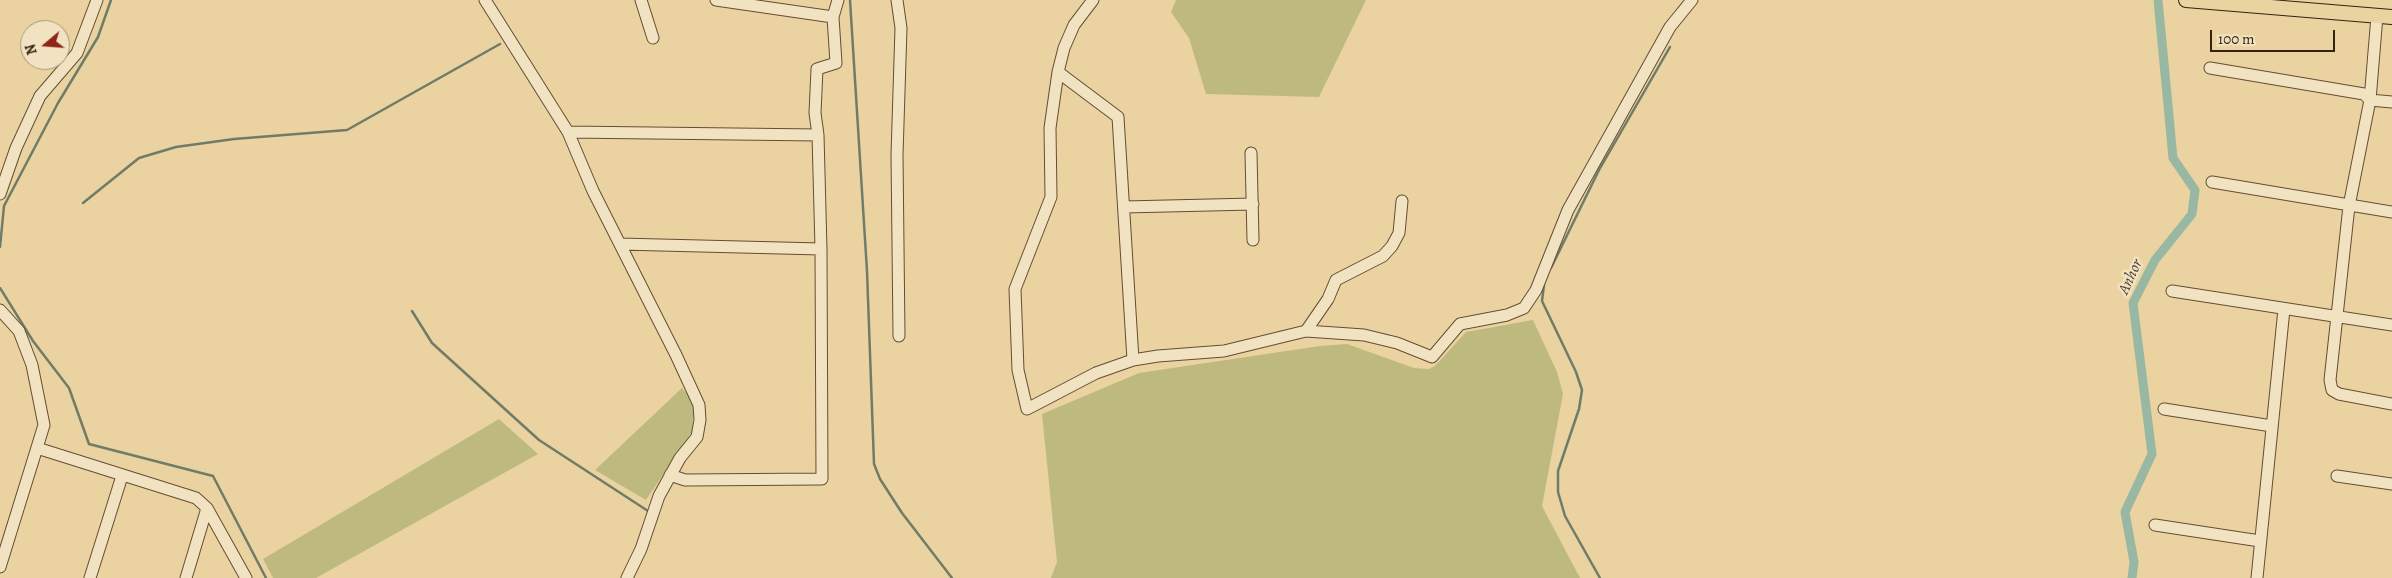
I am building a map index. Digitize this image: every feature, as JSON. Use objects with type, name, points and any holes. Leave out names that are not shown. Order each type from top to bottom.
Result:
[{"type":"main road","points":[[2187,0],[2392,17]]},
{"type":"street","points":[[0,194],[16,148],[40,96],[77,52],[97,0]]},
{"type":"street","points":[[485,0],[568,132],[593,191],[680,363],[699,405],[700,420],[697,437],[670,475],[659,496],[641,548],[627,578]]},
{"type":"street","points":[[640,0],[653,38]]},
{"type":"street","points":[[716,0],[833,17]]},
{"type":"street","points":[[670,475],[685,480],[822,479],[821,249],[818,135],[815,113],[817,69],[836,63],[833,17],[838,0]]},
{"type":"street","points":[[897,0],[902,28],[897,155],[899,336]]},
{"type":"street","points":[[1093,0],[1068,37],[1058,72],[1050,128],[1050,197],[1015,289],[1018,370],[1027,409],[1096,374],[1133,360],[1158,356],[1224,351],[1306,330],[1364,335],[1397,343],[1432,357],[1460,324],[1507,315],[1524,308],[1536,290],[1568,210],[1670,27],[1692,0]]},
{"type":"street","points":[[2377,16],[2370,100],[2349,206],[2330,380],[2332,390],[2340,394],[2392,404]]},
{"type":"street","points":[[2210,68],[2364,94],[2370,100],[2392,102]]},
{"type":"street","points":[[1058,72],[1118,117],[1133,360]]},
{"type":"street","points":[[568,132],[818,135]]},
{"type":"street","points":[[1250,153],[1253,240]]},
{"type":"street","points":[[2212,182],[2392,212]]},
{"type":"street","points":[[1306,330],[1328,299],[1336,280],[1383,256],[1392,246],[1399,233],[1402,201]]},
{"type":"street","points":[[1124,207],[1253,204]]},
{"type":"street","points":[[620,244],[821,249]]},
{"type":"street","points":[[2172,291],[2392,325]]},
{"type":"street","points":[[2257,578],[2284,309]]},
{"type":"street","points":[[0,310],[19,331],[32,365],[44,425],[0,567]]},
{"type":"street","points":[[2164,408],[2272,426]]},
{"type":"street","points":[[37,448],[196,498],[208,508],[246,578]]},
{"type":"street","points":[[90,578],[122,476]]},
{"type":"street","points":[[2337,476],[2392,484]]},
{"type":"street","points":[[186,578],[208,508]]},
{"type":"street","points":[[2155,525],[2260,541]]},
{"type":"shaded area","points":[[1176,0],[1366,0],[1319,97],[1206,94],[1189,38],[1171,12]]},
{"type":"shaded area","points":[[1533,320],[1557,372],[1563,394],[1542,506],[1580,578],[1051,578],[1057,562],[1042,414],[1139,373],[1320,346],[1347,344],[1414,368],[1429,369],[1435,366],[1466,332]]},
{"type":"shaded area","points":[[682,388],[694,402],[692,432],[646,500],[595,470]]},
{"type":"shaded area","points":[[499,419],[538,454],[316,578],[273,578],[263,559]]},
{"type":"waterway","points":[[0,247],[4,206],[58,103],[98,37],[111,0]]},
{"type":"waterway","points":[[850,0],[867,271],[874,464],[880,479],[902,513],[952,578]]},
{"type":"waterway","name":"Anhor","points":[[2132,578],[2134,562],[2125,512],[2152,454],[2133,303],[2155,260],[2192,214],[2195,190],[2173,158],[2158,0]]},
{"type":"waterway","points":[[83,203],[139,158],[176,147],[234,139],[347,130],[500,44]]},
{"type":"waterway","points":[[1551,268],[1599,170],[1670,47]]},
{"type":"waterway","points":[[1544,285],[1542,301],[1576,372],[1582,390],[1579,409],[1558,471],[1558,492],[1565,516],[1600,578]]},
{"type":"waterway","points":[[0,288],[33,341],[69,388],[89,444],[213,476],[266,578]]},
{"type":"waterway","points":[[412,311],[432,343],[539,440],[648,511]]}]
